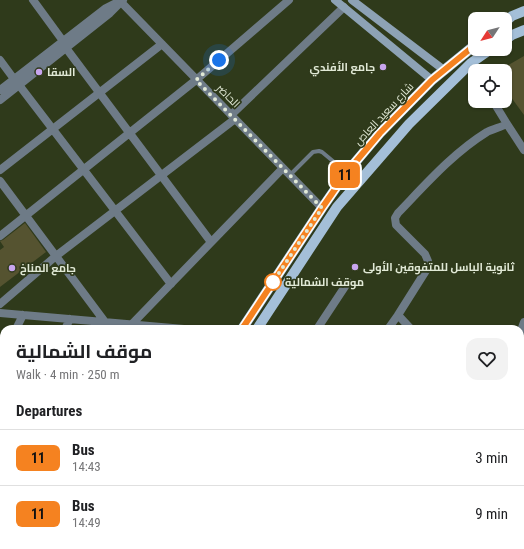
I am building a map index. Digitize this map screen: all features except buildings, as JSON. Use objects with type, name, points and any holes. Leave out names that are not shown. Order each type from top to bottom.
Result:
[{"type":"main road","points":[[334,0],[432,80]]},
{"type":"main road","points":[[352,0],[444,70]]},
{"type":"main road","points":[[512,16],[524,11]]},
{"type":"main road","points":[[512,35],[524,30]]},
{"type":"main road","name":"شارع سعيد العاص","points":[[245,325],[347,172],[380,133],[432,80],[468,51]]},
{"type":"main road","points":[[476,64],[485,56]]},
{"type":"main road","points":[[260,325],[337,207],[409,124],[468,71]]},
{"type":"street","points":[[33,0],[211,242]]},
{"type":"street","points":[[0,236],[196,80],[289,0]]},
{"type":"street","points":[[0,90],[16,82],[65,45],[106,8],[121,1]]},
{"type":"street","name":"الحاضر","points":[[121,1],[196,80],[322,208]]},
{"type":"street","points":[[0,304],[56,256],[233,117],[344,8]]},
{"type":"street","points":[[0,170],[162,44]]},
{"type":"street","points":[[0,60],[171,284]]},
{"type":"street","points":[[0,100],[16,82]]},
{"type":"street","points":[[497,108],[524,150]]},
{"type":"street","points":[[391,325],[427,269],[428,261],[425,254],[396,225],[395,218],[398,213],[450,160],[488,131],[507,124]]},
{"type":"street","points":[[132,324],[283,168]]},
{"type":"street","points":[[0,181],[107,324]]},
{"type":"street","points":[[320,325],[348,282]]},
{"type":"street","points":[[0,312],[107,324],[142,325]]},
{"type":"street","points":[[398,314],[408,325]]},
{"type":"street","points":[[18,325],[23,315]]},
{"type":"street","points":[[67,325],[70,319]]},
{"type":"lane","points":[[290,175],[313,152],[319,151],[347,172]]},
{"type":"bus line","name":"11","points":[[245,325],[347,172],[380,133],[432,80],[468,51]]},
{"type":"place","name":"جامع الأفندي","points":[[383,67]]},
{"type":"place","name":"السقا","points":[[39,72]]},
{"type":"place","name":"ثانوية الباسل للمتفوقين الأولى","points":[[355,267]]},
{"type":"place","name":"جامع المناخ","points":[[12,268]]},
{"type":"place","name":"موقف الشمالية","points":[[273,282]]},
{"type":"route","points":[[219,60],[196,80],[322,208],[273,282]]}]
